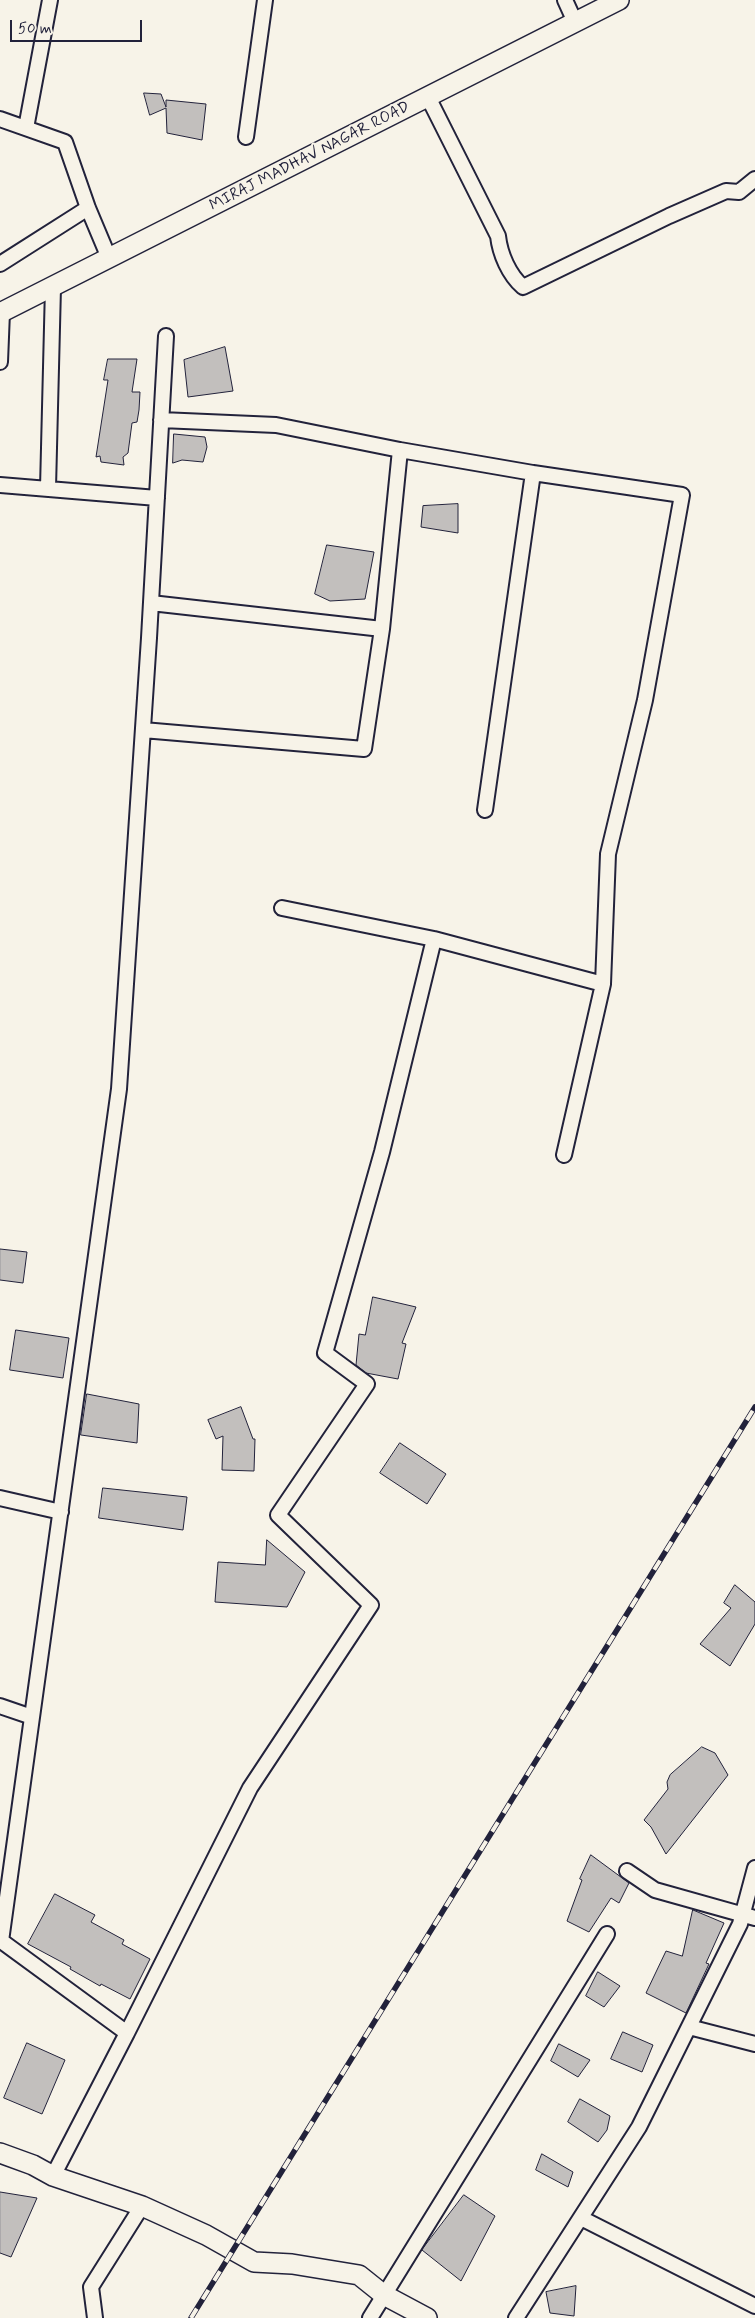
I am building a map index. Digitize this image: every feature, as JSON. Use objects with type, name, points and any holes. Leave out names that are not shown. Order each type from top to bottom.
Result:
[{"type":"street","points":[[26,128],[50,0]]},
{"type":"street","points":[[246,136],[265,0]]},
{"type":"street","points":[[565,0],[575,22]]},
{"type":"street","name":"MIRAJ MADHAV NAGAR ROAD","points":[[1,313],[619,0]]},
{"type":"street","points":[[428,97],[498,236],[499,250],[516,281],[523,286],[669,216],[726,192],[739,192],[750,181],[755,179]]},
{"type":"street","points":[[0,119],[65,142],[88,208],[109,258]]},
{"type":"street","points":[[0,264],[88,208]]},
{"type":"street","points":[[48,488],[54,287]]},
{"type":"street","points":[[0,362],[1,313]]},
{"type":"street","points":[[127,2032],[1,1941],[119,1089],[151,603],[166,336]]},
{"type":"street","points":[[161,420],[276,425],[400,450],[533,473],[682,495],[645,700],[608,854],[603,984],[564,1155]]},
{"type":"street","points":[[143,730],[364,749],[382,629],[400,450]]},
{"type":"street","points":[[485,810],[533,473]]},
{"type":"street","points":[[0,484],[157,498]]},
{"type":"street","points":[[151,603],[382,629]]},
{"type":"street","points":[[282,908],[434,939],[603,984]]},
{"type":"street","points":[[53,2176],[250,1788],[371,1605],[278,1515],[367,1384],[325,1354],[382,1152],[434,939]]},
{"type":"street","points":[[0,1498],[61,1512]]},
{"type":"street","points":[[0,1706],[32,1717]]},
{"type":"street","points":[[516,2318],[639,2127],[740,1924],[749,1916],[755,1868]]},
{"type":"street","points":[[628,1871],[655,1890],[749,1916]]},
{"type":"street","points":[[370,2318],[606,1934]]},
{"type":"street","points":[[689,2027],[755,2044]]},
{"type":"street","points":[[0,2153],[33,2165],[53,2176],[142,2206],[206,2235],[254,2262],[292,2264],[359,2275],[384,2295],[427,2318]]},
{"type":"street","points":[[95,2318],[91,2287],[142,2206]]},
{"type":"street","points":[[580,2218],[755,2306]]},
{"type":"building","points":[[144,93],[161,94],[166,107],[166,100],[206,104],[202,140],[167,133],[166,108],[150,115]]},
{"type":"building","points":[[225,347],[233,391],[188,397],[184,360]]},
{"type":"building","points":[[108,359],[137,359],[132,392],[140,392],[139,410],[137,422],[132,423],[128,453],[123,457],[124,465],[101,462],[100,456],[96,457],[108,380],[104,380]]},
{"type":"building","points":[[174,434],[205,437],[207,447],[203,462],[182,460],[173,463]]},
{"type":"building","points":[[458,504],[458,533],[421,527],[423,506]]},
{"type":"building","points":[[327,545],[374,552],[365,599],[330,601],[315,594]]},
{"type":"building","points":[[0,1249],[27,1252],[23,1283],[0,1280]]},
{"type":"building","points":[[373,1297],[416,1307],[402,1343],[406,1344],[398,1379],[366,1373],[356,1365],[359,1334],[365,1335]]},
{"type":"building","points":[[16,1330],[69,1338],[63,1378],[10,1370]]},
{"type":"building","points":[[87,1394],[139,1404],[137,1443],[81,1435]]},
{"type":"building","points":[[241,1407],[253,1439],[255,1439],[254,1471],[222,1470],[223,1436],[216,1439],[208,1420]]},
{"type":"building","points":[[400,1443],[446,1474],[427,1504],[380,1473]]},
{"type":"building","points":[[103,1488],[187,1497],[183,1530],[99,1518]]},
{"type":"building","points":[[267,1540],[305,1572],[287,1607],[215,1602],[218,1562],[265,1565]]},
{"type":"building","points":[[735,1585],[755,1602],[755,1624],[730,1666],[700,1644],[731,1608],[724,1603]]},
{"type":"building","points":[[702,1747],[715,1753],[728,1775],[666,1854],[651,1827],[644,1820],[668,1789],[667,1782],[670,1775]]},
{"type":"building","points":[[591,1855],[629,1883],[619,1903],[611,1898],[589,1932],[567,1921],[582,1880],[580,1879]]},
{"type":"building","points":[[55,1894],[95,1915],[91,1922],[124,1940],[122,1944],[150,1959],[130,1999],[101,1984],[100,1986],[70,1969],[71,1967],[28,1944]]},
{"type":"building","points":[[693,1910],[724,1923],[706,1963],[709,1964],[686,2013],[646,1993],[666,1951],[682,1956]]},
{"type":"building","points":[[598,1972],[620,1986],[604,2007],[586,1996]]},
{"type":"building","points":[[623,2032],[653,2045],[642,2072],[611,2059]]},
{"type":"building","points":[[27,2043],[65,2060],[42,2114],[4,2098]]},
{"type":"building","points":[[559,2044],[590,2060],[578,2077],[551,2061]]},
{"type":"building","points":[[580,2099],[610,2116],[607,2130],[598,2142],[568,2122]]},
{"type":"building","points":[[542,2154],[573,2172],[568,2187],[536,2170]]},
{"type":"building","points":[[0,2192],[37,2198],[11,2257],[0,2253]]},
{"type":"building","points":[[464,2195],[495,2216],[461,2281],[422,2250]]},
{"type":"building","points":[[576,2286],[574,2316],[550,2313],[546,2292]]},
{"type":"railway","points":[[191,2318],[755,1407]]}]
